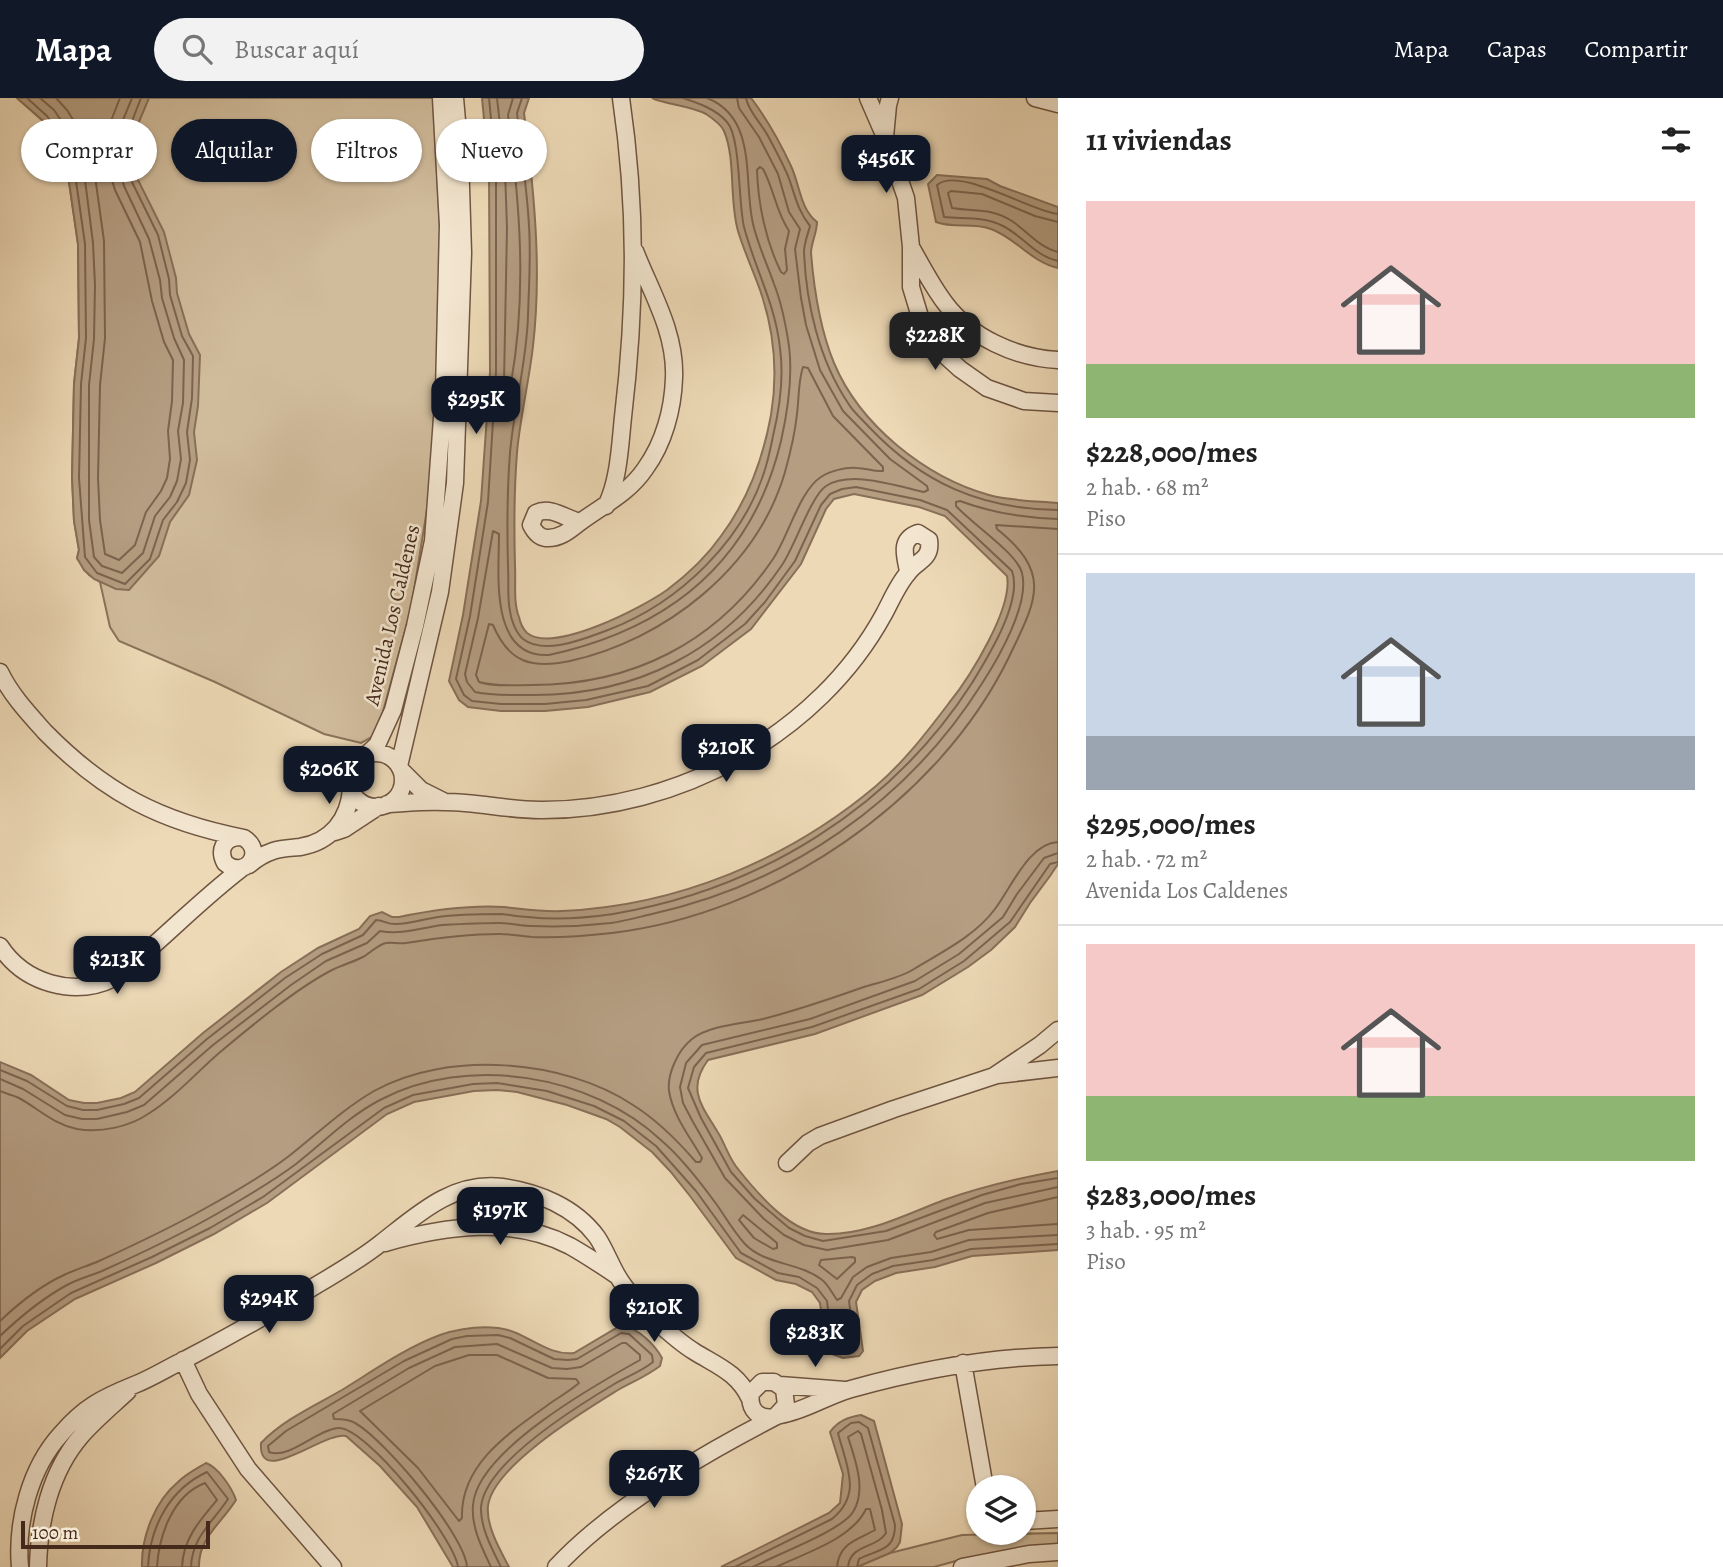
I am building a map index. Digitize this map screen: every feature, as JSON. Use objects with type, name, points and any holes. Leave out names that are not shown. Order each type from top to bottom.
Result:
[{"type":"street","name":"Avenida Los Caldenes","points":[[366,755],[377,745],[393,710],[433,541],[444,391],[448,225],[441,98]]},
{"type":"street","name":"Avenida Los Caldenes","points":[[400,768],[416,687],[440,592],[455,483],[463,253],[460,155],[454,98]]},
{"type":"street","points":[[606,506],[613,485],[627,384],[635,251],[629,156],[621,98]]},
{"type":"street","points":[[868,98],[906,198],[911,247],[911,287],[921,320],[936,347],[960,369],[987,388],[1024,401],[1058,403]]},
{"type":"street","points":[[885,137],[890,98]]},
{"type":"street","points":[[1035,98],[1058,104]]},
{"type":"street","points":[[911,247],[945,304],[960,321],[1000,346],[1020,354],[1058,360]]},
{"type":"street","points":[[579,522],[606,506],[633,484],[646,468],[667,425],[673,398],[675,375],[671,343],[663,316],[635,251]]},
{"type":"street","points":[[936,347],[944,327],[960,321]]},
{"type":"street","points":[[351,789],[362,803],[383,805],[445,802],[518,810],[573,808],[636,798],[713,771],[763,743],[805,712],[824,694],[861,652],[908,571]]},
{"type":"street","points":[[4,689],[65,751],[114,790],[142,807],[209,831],[281,848]]},
{"type":"street","points":[[0,946],[15,965],[42,981],[69,987],[99,984],[126,970],[220,885],[245,867],[281,848],[303,846],[329,834],[345,817],[350,805],[350,773],[359,759],[366,755],[381,753],[394,760],[421,790],[445,802]]},
{"type":"street","points":[[329,834],[344,829],[399,794],[403,778],[400,768]]},
{"type":"street","points":[[209,831],[224,861],[232,868],[245,867]]},
{"type":"street","points":[[220,885],[224,861],[222,848],[229,839],[242,837],[249,841],[254,850],[245,867]]},
{"type":"street","points":[[994,1076],[1058,1030]]},
{"type":"street","points":[[787,1163],[808,1143],[820,1136],[994,1076],[1058,1068]]},
{"type":"street","points":[[20,1567],[20,1536],[24,1510],[45,1454],[82,1412],[104,1397],[135,1385],[252,1324],[380,1245],[426,1207],[463,1190],[498,1186],[541,1197],[565,1207],[582,1220],[597,1238],[617,1276],[652,1317],[674,1338],[742,1382],[754,1411],[763,1418],[804,1408],[848,1390],[963,1363],[1058,1356]]},
{"type":"street","points":[[426,1207],[425,1218],[429,1224],[439,1229]]},
{"type":"street","points":[[568,1245],[577,1242],[584,1232],[582,1220]]},
{"type":"street","points":[[380,1245],[439,1229],[469,1226],[497,1228],[535,1234],[568,1245],[617,1276]]},
{"type":"street","points":[[183,1360],[199,1394],[248,1469],[333,1567]]},
{"type":"street","points":[[963,1363],[983,1475]]},
{"type":"street","points":[[727,1370],[774,1383],[848,1390]]},
{"type":"street","points":[[556,1567],[580,1543],[644,1494],[737,1437],[777,1416],[787,1400],[786,1394],[774,1383],[757,1385],[737,1437]]},
{"type":"street","points":[[37,1567],[38,1540],[53,1484],[62,1464],[79,1438],[135,1385]]},
{"type":"street","points":[[45,1454],[62,1464]]},
{"type":"street","points":[[1036,1520],[1058,1519]]},
{"type":"street","points":[[20,1536],[38,1540]]},
{"type":"street","points":[[962,1567],[1029,1554],[1058,1552]]},
{"type":"shaded area","points":[[17,98],[433,98],[440,230],[437,400],[428,503],[411,609],[382,715],[372,737],[361,743],[324,734],[215,682],[119,641],[110,627],[100,582],[89,575],[77,558],[79,550],[74,521],[72,477],[74,384],[79,338],[78,244],[69,182],[157,182],[157,119],[41,119]]},
{"type":"shaded area","points":[[1036,1533],[1058,1533],[1058,1547],[963,1559],[934,1567],[857,1567],[890,1553],[962,1535],[966,1535],[966,1545],[1036,1545]]},
{"type":"water","points":[[17,98],[149,98],[140,119],[41,119]]},
{"type":"water","points":[[482,98],[529,98],[525,119],[484,119]]},
{"type":"water","points":[[652,98],[751,98],[778,139],[807,210],[817,222],[811,249],[818,309],[834,363],[860,407],[897,446],[941,476],[989,495],[1058,503],[1058,864],[1015,927],[968,967],[922,995],[815,1034],[708,1060],[701,1071],[697,1090],[703,1108],[735,1165],[765,1201],[800,1227],[826,1234],[857,1231],[887,1223],[972,1191],[1058,1171],[1058,1250],[972,1256],[935,1267],[896,1273],[875,1281],[862,1290],[856,1302],[863,1351],[859,1356],[843,1358],[829,1353],[820,1303],[812,1292],[796,1284],[776,1280],[736,1258],[670,1171],[652,1152],[620,1127],[567,1105],[517,1092],[474,1091],[414,1102],[387,1114],[267,1203],[156,1263],[75,1299],[27,1331],[0,1358],[0,1062],[31,1075],[69,1100],[97,1103],[121,1098],[135,1092],[203,1033],[281,972],[318,948],[359,929],[370,916],[382,912],[399,917],[478,907],[555,911],[605,907],[689,889],[729,874],[806,836],[876,786],[915,746],[958,691],[988,642],[1003,606],[1007,576],[945,516],[919,507],[854,494],[834,499],[826,509],[801,564],[751,629],[702,666],[650,692],[588,707],[501,711],[468,707],[459,700],[449,681],[463,615],[481,501],[490,372],[489,182],[532,182],[537,259],[536,317],[517,453],[514,524],[516,605],[524,630],[540,638],[557,638],[598,626],[655,598],[703,558],[731,522],[759,463],[771,415],[774,368],[771,336],[760,290],[735,219],[730,154],[724,131],[706,114]]},
{"type":"water","points":[[937,175],[987,179],[1058,207],[1058,268],[1040,261],[991,229],[936,222],[928,184]]},
{"type":"water","points":[[69,182],[139,182],[164,232],[189,334],[200,355],[194,432],[197,460],[189,495],[170,522],[159,556],[129,590],[116,589],[94,579],[84,570],[77,558],[79,550],[74,521],[72,477],[74,384],[79,338],[78,244]]},
{"type":"water","points":[[624,1326],[635,1330],[651,1343],[662,1358],[660,1366],[563,1425],[522,1457],[506,1474],[494,1490],[488,1514],[494,1538],[509,1567],[453,1567],[417,1507],[380,1466],[346,1436],[323,1441],[281,1460],[270,1461],[263,1456],[261,1443],[289,1420],[402,1353],[440,1335],[469,1328],[498,1328],[554,1351],[574,1353]]},
{"type":"water","points":[[861,1415],[874,1421],[902,1524],[897,1547],[890,1553],[857,1567],[721,1567],[829,1513],[840,1503],[843,1474],[830,1432],[844,1420]]},
{"type":"water","points":[[206,1463],[224,1478],[236,1500],[202,1548],[199,1567],[142,1567],[144,1544],[156,1509],[181,1479]]}]
